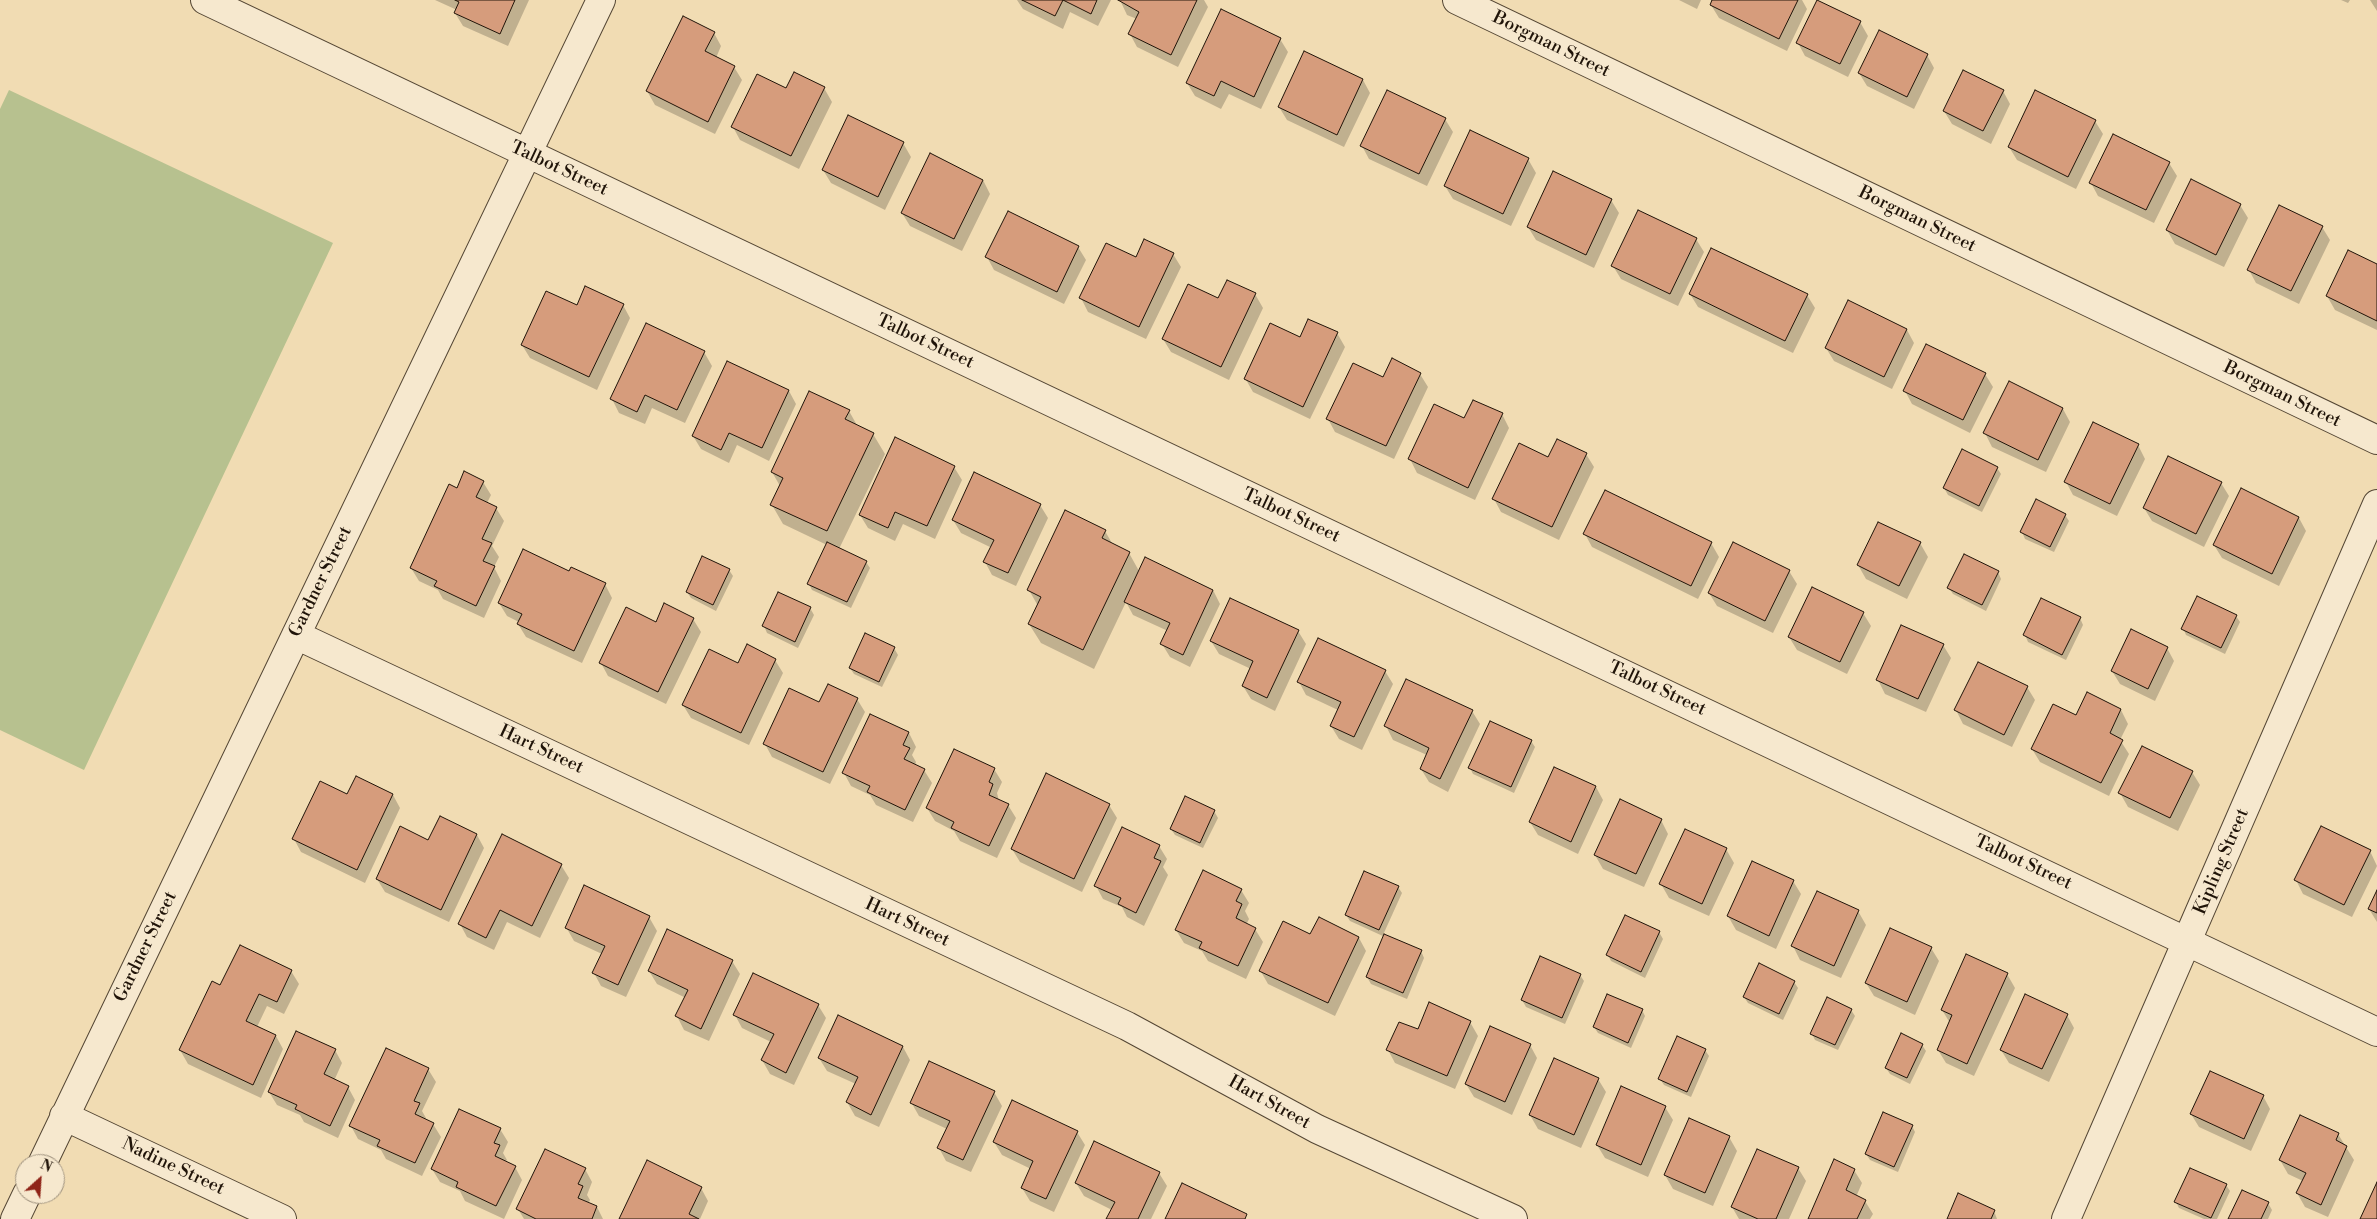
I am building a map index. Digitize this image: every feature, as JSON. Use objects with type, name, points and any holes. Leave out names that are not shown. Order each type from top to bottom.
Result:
[{"type":"street","name":"Talbot Street","points":[[205,0],[2188,940],[2377,1032]]},
{"type":"street","name":"Gardner Street","points":[[47,1154],[601,0]]},
{"type":"street","name":"Borgman Street","points":[[1457,0],[2377,440]]},
{"type":"street","name":"Kipling Street","points":[[2066,1219],[2377,504]]},
{"type":"street","name":"Hart Street","points":[[296,635],[1127,1026],[1317,1129],[1513,1219]]},
{"type":"street","name":"Nadine Street","points":[[64,1116],[282,1219]]},
{"type":"street","points":[[15,1219],[22,1204]]},
{"type":"green space","points":[[9,90],[333,243],[84,770],[0,730],[0,109]]},
{"type":"building","points":[[455,0],[515,0],[500,34],[454,13],[459,2]]},
{"type":"building","points":[[1022,0],[1063,0],[1055,16]]},
{"type":"building","points":[[1063,0],[1097,0],[1091,14]]},
{"type":"building","points":[[1118,0],[1197,0],[1171,55],[1128,34],[1139,12]]},
{"type":"building","points":[[1712,0],[1798,0],[1779,39],[1710,5]]},
{"type":"building","points":[[1817,0],[1861,21],[1840,64],[1796,43]]},
{"type":"building","points":[[1221,9],[1281,38],[1254,97],[1221,81],[1214,96],[1186,83]]},
{"type":"building","points":[[683,16],[715,32],[705,51],[735,66],[708,122],[646,91]]},
{"type":"building","points":[[1879,30],[1928,54],[1907,97],[1858,73]]},
{"type":"building","points":[[1304,51],[1363,79],[1337,135],[1278,107]]},
{"type":"building","points":[[1963,70],[2004,90],[1983,131],[1943,111]]},
{"type":"building","points":[[794,72],[825,87],[791,156],[731,127],[757,74],[786,88]]},
{"type":"building","points":[[1387,90],[1446,118],[1419,174],[1360,146]]},
{"type":"building","points":[[2035,90],[2096,120],[2068,177],[2008,147]]},
{"type":"building","points":[[848,115],[904,142],[878,197],[822,170]]},
{"type":"building","points":[[1470,130],[1529,158],[1503,214],[1444,186]]},
{"type":"building","points":[[2113,134],[2170,162],[2146,210],[2089,183]]},
{"type":"building","points":[[930,153],[983,180],[954,239],[901,213]]},
{"type":"building","points":[[1553,171],[1612,199],[1586,255],[1527,227]]},
{"type":"building","points":[[2191,179],[2241,204],[2216,255],[2166,230]]},
{"type":"building","points":[[2279,205],[2323,226],[2291,291],[2247,270]]},
{"type":"building","points":[[1638,210],[1697,238],[1670,294],[1611,266]]},
{"type":"building","points":[[1008,211],[1079,246],[1057,292],[985,257]]},
{"type":"building","points":[[1144,239],[1174,253],[1139,327],[1079,298],[1106,243],[1136,257]]},
{"type":"building","points":[[1711,248],[1808,294],[1785,341],[1689,294]]},
{"type":"building","points":[[2348,250],[2377,264],[2377,321],[2326,296]]},
{"type":"building","points":[[1227,280],[1256,293],[1221,367],[1162,339],[1188,284],[1218,298]]},
{"type":"building","points":[[585,286],[624,304],[589,377],[521,345],[546,291],[577,305]]},
{"type":"building","points":[[1848,300],[1907,329],[1884,377],[1825,348]]},
{"type":"building","points":[[1308,319],[1338,332],[1303,407],[1244,379],[1270,323],[1300,337]]},
{"type":"building","points":[[646,323],[705,351],[677,410],[645,395],[637,412],[610,399]]},
{"type":"building","points":[[1926,344],[1986,373],[1963,420],[1903,391]]},
{"type":"building","points":[[1392,358],[1421,373],[1386,446],[1326,419],[1353,363],[1383,377]]},
{"type":"building","points":[[727,361],[789,390],[762,448],[729,433],[721,450],[692,436]]},
{"type":"building","points":[[2009,381],[2063,408],[2038,460],[1983,433]]},
{"type":"building","points":[[809,391],[850,410],[845,419],[874,433],[827,531],[770,505],[783,478],[771,472]]},
{"type":"building","points":[[1473,400],[1503,413],[1468,488],[1408,459],[1434,404],[1464,418]]},
{"type":"building","points":[[2093,422],[2139,444],[2110,504],[2064,482]]},
{"type":"building","points":[[895,437],[955,466],[927,526],[895,512],[888,528],[859,515]]},
{"type":"building","points":[[1557,439],[1587,453],[1552,527],[1492,499],[1519,443],[1548,457]]},
{"type":"building","points":[[1962,449],[1998,467],[1979,506],[1943,488]]},
{"type":"building","points":[[2168,456],[2222,482],[2196,534],[2143,508]]},
{"type":"building","points":[[464,471],[484,481],[476,497],[497,507],[482,539],[492,543],[483,561],[495,566],[476,606],[434,586],[437,581],[410,568],[449,484],[457,488]]},
{"type":"building","points":[[974,472],[1041,504],[1008,573],[983,562],[994,540],[952,520]]},
{"type":"building","points":[[2241,488],[2299,517],[2272,574],[2213,545]]},
{"type":"building","points":[[1605,490],[1712,542],[1691,586],[1583,534]]},
{"type":"building","points":[[2036,499],[2066,514],[2050,547],[2020,532]]},
{"type":"building","points":[[1065,510],[1106,530],[1102,538],[1130,552],[1083,650],[1028,624],[1041,597],[1027,590]]},
{"type":"building","points":[[1878,522],[1921,542],[1899,586],[1857,565]]},
{"type":"building","points":[[827,542],[867,561],[847,602],[807,584]]},
{"type":"building","points":[[1733,542],[1790,570],[1765,621],[1708,593]]},
{"type":"building","points":[[523,549],[569,571],[571,567],[606,583],[574,651],[517,624],[522,614],[498,603]]},
{"type":"building","points":[[1964,554],[1999,571],[1982,605],[1947,588]]},
{"type":"building","points":[[702,556],[730,569],[713,605],[686,592]]},
{"type":"building","points":[[1145,557],[1213,590],[1183,655],[1160,644],[1170,623],[1124,602]]},
{"type":"building","points":[[1812,587],[1864,612],[1840,662],[1788,637]]},
{"type":"building","points":[[778,592],[811,607],[795,642],[762,626]]},
{"type":"building","points":[[2197,596],[2237,615],[2221,648],[2181,629]]},
{"type":"building","points":[[1230,598],[1299,630],[1267,698],[1242,686],[1253,661],[1210,641]]},
{"type":"building","points":[[2041,598],[2081,617],[2062,655],[2023,635]]},
{"type":"building","points":[[664,603],[694,618],[658,692],[599,663],[626,607],[656,622]]},
{"type":"building","points":[[1901,625],[1944,644],[1918,699],[1876,680]]},
{"type":"building","points":[[2131,629],[2168,647],[2148,689],[2111,671]]},
{"type":"building","points":[[865,633],[895,647],[879,682],[849,668]]},
{"type":"building","points":[[1318,638],[1386,670],[1354,737],[1330,726],[1341,702],[1297,682]]},
{"type":"building","points":[[747,644],[776,659],[741,733],[682,705],[709,649],[738,663]]},
{"type":"building","points":[[1978,662],[2028,686],[2004,735],[1954,710]]},
{"type":"building","points":[[1406,679],[1473,710],[1440,779],[1420,769],[1429,748],[1384,726]]},
{"type":"building","points":[[828,684],[858,698],[823,772],[763,744],[789,688],[819,702]]},
{"type":"building","points":[[2087,692],[2121,709],[2110,733],[2123,740],[2101,783],[2031,749],[2053,704],[2076,715]]},
{"type":"building","points":[[870,714],[909,732],[903,745],[910,748],[904,759],[925,769],[905,810],[867,792],[870,786],[842,773]]},
{"type":"building","points":[[1490,721],[1532,740],[1511,787],[1468,768]]},
{"type":"building","points":[[2142,746],[2193,771],[2170,818],[2118,793]]},
{"type":"building","points":[[954,749],[995,768],[989,782],[993,784],[989,795],[1009,804],[989,846],[951,828],[954,822],[926,808]]},
{"type":"building","points":[[1554,767],[1596,786],[1571,842],[1529,822]]},
{"type":"building","points":[[1046,773],[1110,804],[1074,879],[1011,849]]},
{"type":"building","points":[[356,776],[393,794],[357,870],[292,839],[320,781],[347,794]]},
{"type":"building","points":[[1185,796],[1215,810],[1200,843],[1170,829]]},
{"type":"building","points":[[1620,799],[1662,819],[1636,874],[1594,855]]},
{"type":"building","points":[[440,816],[477,834],[441,910],[376,879],[400,826],[428,840]]},
{"type":"building","points":[[2321,826],[2371,850],[2344,905],[2294,880]]},
{"type":"building","points":[[1122,827],[1160,845],[1154,858],[1161,861],[1136,913],[1118,904],[1121,898],[1094,886]]},
{"type":"building","points":[[1685,829],[1727,848],[1702,904],[1659,884]]},
{"type":"building","points":[[502,834],[562,864],[532,926],[500,910],[486,938],[458,924]]},
{"type":"building","points":[[1752,861],[1794,880],[1769,936],[1727,916]]},
{"type":"building","points":[[1203,870],[1242,889],[1236,901],[1242,904],[1236,918],[1256,928],[1238,966],[1199,948],[1202,942],[1175,930]]},
{"type":"building","points":[[1364,871],[1399,886],[1379,930],[1345,915]]},
{"type":"building","points":[[584,885],[650,916],[618,985],[592,973],[605,946],[565,928]]},
{"type":"building","points":[[2377,890],[2377,913],[2368,909]]},
{"type":"building","points":[[1817,891],[1859,910],[1834,966],[1791,946]]},
{"type":"building","points":[[1625,915],[1660,931],[1641,972],[1606,955]]},
{"type":"building","points":[[1319,917],[1359,937],[1328,1003],[1259,971],[1283,921],[1310,934]]},
{"type":"building","points":[[1890,928],[1932,947],[1907,1002],[1865,983]]},
{"type":"building","points":[[667,929],[733,960],[701,1029],[675,1016],[688,990],[648,971]]},
{"type":"building","points":[[1384,934],[1422,950],[1403,993],[1366,977]]},
{"type":"building","points":[[240,945],[292,970],[277,1002],[259,994],[246,1021],[276,1035],[253,1085],[179,1050],[212,981],[220,985]]},
{"type":"building","points":[[1966,954],[2008,973],[1967,1064],[1937,1050],[1952,1015],[1941,1010]]},
{"type":"building","points":[[1540,956],[1581,974],[1562,1018],[1521,1000]]},
{"type":"building","points":[[1759,963],[1795,981],[1779,1014],[1743,997]]},
{"type":"building","points":[[753,973],[819,1004],[786,1073],[761,1060],[774,1034],[733,1015]]},
{"type":"building","points":[[1607,994],[1643,1009],[1628,1043],[1593,1027]]},
{"type":"building","points":[[2025,994],[2068,1014],[2042,1069],[2000,1050]]},
{"type":"building","points":[[1827,997],[1852,1009],[1835,1045],[1810,1034]]},
{"type":"building","points":[[1429,1002],[1471,1021],[1447,1076],[1386,1050],[1399,1022],[1418,1029]]},
{"type":"building","points":[[838,1015],[903,1046],[871,1115],[846,1102],[858,1077],[818,1058]]},
{"type":"building","points":[[1490,1026],[1531,1044],[1505,1102],[1465,1084]]},
{"type":"building","points":[[296,1031],[336,1049],[324,1074],[349,1086],[330,1126],[295,1109],[297,1105],[268,1092]]},
{"type":"building","points":[[1901,1033],[1923,1044],[1907,1078],[1885,1068]]},
{"type":"building","points":[[1677,1036],[1706,1049],[1687,1092],[1658,1079]]},
{"type":"building","points":[[386,1048],[429,1068],[414,1101],[420,1103],[415,1114],[434,1123],[415,1163],[377,1146],[380,1140],[349,1126]]},
{"type":"building","points":[[1554,1058],[1599,1078],[1574,1135],[1529,1115]]},
{"type":"building","points":[[929,1061],[995,1091],[963,1160],[937,1148],[950,1121],[910,1103]]},
{"type":"building","points":[[2210,1071],[2264,1095],[2244,1139],[2190,1114]]},
{"type":"building","points":[[1621,1086],[1666,1106],[1641,1165],[1596,1145]]},
{"type":"building","points":[[1012,1100],[1078,1131],[1046,1199],[1021,1188],[1033,1161],[993,1142]]},
{"type":"building","points":[[459,1109],[501,1128],[494,1143],[500,1145],[495,1156],[516,1166],[496,1206],[456,1187],[458,1182],[431,1169]]},
{"type":"building","points":[[1883,1112],[1913,1125],[1894,1167],[1865,1154]]},
{"type":"building","points":[[2300,1115],[2339,1133],[2336,1140],[2347,1146],[2321,1205],[2296,1193],[2306,1173],[2279,1160]]},
{"type":"building","points":[[1689,1118],[1730,1136],[1705,1193],[1664,1175]]},
{"type":"building","points":[[1094,1141],[1160,1172],[1138,1219],[1106,1219],[1115,1202],[1075,1183]]},
{"type":"building","points":[[545,1149],[586,1168],[578,1184],[583,1186],[578,1198],[597,1206],[592,1219],[536,1219],[516,1209]]},
{"type":"building","points":[[1757,1149],[1799,1167],[1776,1219],[1758,1219],[1731,1207]]},
{"type":"building","points":[[1834,1159],[1855,1169],[1846,1190],[1866,1200],[1857,1219],[1808,1219]]},
{"type":"building","points":[[647,1160],[702,1187],[689,1214],[699,1219],[619,1219]]},
{"type":"building","points":[[2190,1168],[2227,1184],[2211,1218],[2174,1202]]},
{"type":"building","points":[[2377,1182],[2377,1219],[2360,1219]]},
{"type":"building","points":[[1182,1183],[1247,1214],[1245,1219],[1165,1219]]},
{"type":"building","points":[[2242,1190],[2269,1202],[2261,1219],[2228,1219]]},
{"type":"building","points":[[1958,1193],[1995,1210],[1991,1219],[1947,1219]]}]
